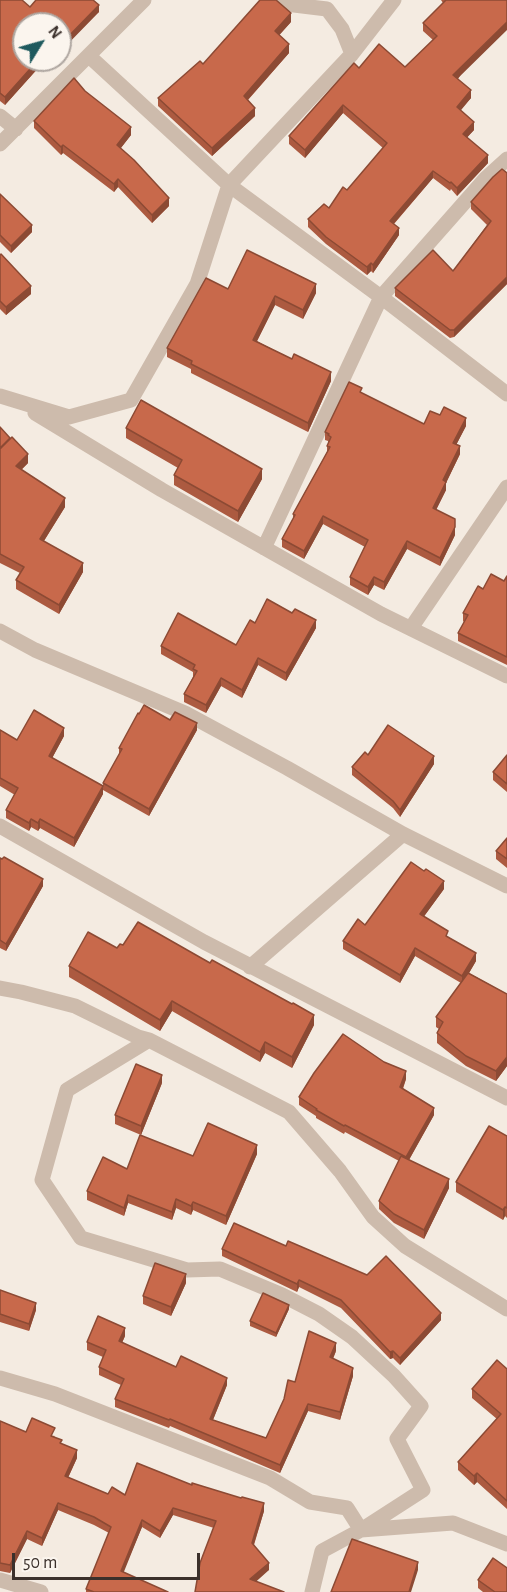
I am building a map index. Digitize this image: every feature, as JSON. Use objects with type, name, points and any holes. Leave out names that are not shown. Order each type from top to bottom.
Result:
[{"type":"street","points":[[0,144],[144,0]]},
{"type":"street","points":[[281,0],[294,5],[327,9],[342,29],[352,54]]},
{"type":"street","points":[[0,396],[69,417],[131,400],[197,284],[229,185],[352,54],[394,0]]},
{"type":"street","points":[[89,56],[229,185],[381,297],[507,394]]},
{"type":"street","points":[[0,116],[16,129]]},
{"type":"street","points":[[264,548],[381,297],[486,178],[507,159]]},
{"type":"street","points":[[20,403],[162,490],[264,548],[411,628],[507,676]]},
{"type":"street","points":[[411,628],[507,487]]},
{"type":"street","points":[[0,631],[35,650],[187,714],[403,834],[507,886]]},
{"type":"street","points":[[0,826],[250,967],[507,1098]]},
{"type":"street","points":[[250,967],[403,834]]},
{"type":"street","points":[[0,988],[75,1006],[138,1037],[149,1040],[289,1112],[340,1172],[373,1217],[405,1246],[507,1309]]},
{"type":"street","points":[[149,1040],[67,1090],[42,1180],[81,1238],[187,1270],[220,1269],[282,1295],[319,1314],[352,1337],[394,1376],[421,1406],[397,1439],[423,1490],[361,1530],[322,1551],[312,1592]]},
{"type":"street","points":[[0,1378],[55,1394],[270,1478],[310,1502],[347,1508],[361,1530]]},
{"type":"street","points":[[361,1530],[453,1523],[507,1544]]},
{"type":"street","points":[[0,1580],[41,1592]]},
{"type":"building","points":[[0,0],[22,0],[30,7],[36,0],[93,0],[99,5],[72,33],[72,12],[12,12],[12,72],[27,72],[5,97],[0,93]]},
{"type":"building","points":[[260,0],[276,0],[291,13],[275,31],[289,44],[244,96],[255,108],[212,148],[158,98],[200,61],[203,64]]},
{"type":"building","points":[[446,0],[507,0],[507,22],[453,75],[471,90],[457,107],[474,122],[463,134],[488,155],[457,188],[433,171],[390,221],[399,228],[373,265],[371,263],[367,267],[326,237],[308,219],[324,204],[329,208],[343,187],[347,190],[387,143],[343,105],[305,150],[289,136],[354,63],[359,68],[379,44],[405,67],[437,36],[423,23]]},
{"type":"building","points":[[74,78],[85,91],[131,127],[117,145],[169,198],[152,215],[118,179],[114,184],[63,145],[61,147],[34,121]]},
{"type":"building","points":[[502,169],[507,173],[507,277],[454,330],[450,330],[395,288],[433,250],[453,271],[491,221],[471,202]]},
{"type":"building","points":[[0,194],[32,225],[11,246],[0,235]]},
{"type":"building","points":[[247,250],[316,284],[303,310],[275,296],[253,340],[292,359],[294,354],[331,372],[308,423],[191,364],[192,361],[167,348],[206,278],[228,289]]},
{"type":"building","points":[[1,254],[31,286],[6,307],[0,301]]},
{"type":"building","points":[[349,382],[362,388],[360,392],[424,424],[430,411],[440,415],[444,407],[466,418],[453,443],[460,446],[443,480],[446,482],[433,508],[455,519],[455,527],[440,558],[407,541],[384,582],[374,577],[368,587],[350,577],[368,540],[323,516],[304,551],[282,539],[295,515],[293,514],[330,447],[327,446],[331,437],[325,432]]},
{"type":"building","points":[[141,400],[262,469],[238,511],[174,475],[182,460],[126,428]]},
{"type":"building","points":[[0,427],[10,438],[0,448]]},
{"type":"building","points":[[12,437],[28,454],[16,466],[65,498],[40,539],[83,563],[59,605],[16,580],[24,567],[0,554],[0,449]]},
{"type":"building","points":[[491,574],[504,581],[507,576],[507,657],[458,633],[468,615],[463,613],[478,586],[483,589]]},
{"type":"building","points":[[267,599],[292,613],[295,609],[316,620],[286,673],[258,658],[242,690],[221,678],[206,705],[184,694],[197,671],[193,669],[195,665],[161,646],[178,613],[236,645],[250,620],[255,623]]},
{"type":"building","points":[[144,705],[170,720],[175,712],[197,723],[149,809],[103,783],[122,749],[119,748]]},
{"type":"building","points":[[34,710],[64,728],[49,756],[103,786],[74,838],[40,819],[38,823],[31,819],[29,823],[6,810],[18,788],[0,778],[0,730],[17,740]]},
{"type":"building","points":[[388,725],[434,756],[400,810],[393,801],[352,767],[365,752],[368,755]]},
{"type":"building","points":[[507,755],[507,784],[493,772]]},
{"type":"building","points":[[507,838],[507,859],[496,851]]},
{"type":"building","points":[[4,857],[43,879],[6,944],[0,940],[0,858]]},
{"type":"building","points":[[411,862],[444,881],[420,914],[448,931],[446,936],[476,953],[462,976],[415,948],[400,975],[343,941],[358,919],[365,925]]},
{"type":"building","points":[[138,922],[210,963],[212,960],[314,1015],[292,1057],[265,1042],[260,1052],[172,1001],[160,1020],[69,966],[88,932],[117,948],[120,944],[123,945]]},
{"type":"building","points":[[468,973],[507,994],[507,1057],[496,1071],[466,1056],[437,1033],[443,1022],[436,1017]]},
{"type":"building","points":[[343,1034],[384,1062],[406,1071],[400,1087],[434,1108],[406,1157],[344,1126],[299,1097]]},
{"type":"building","points":[[136,1064],[162,1075],[141,1126],[115,1115]]},
{"type":"building","points":[[208,1123],[257,1145],[226,1216],[193,1202],[191,1206],[176,1199],[172,1212],[128,1195],[124,1208],[87,1191],[103,1157],[127,1169],[140,1135],[193,1156]]},
{"type":"building","points":[[489,1126],[507,1136],[507,1208],[503,1210],[456,1182]]},
{"type":"building","points":[[401,1156],[449,1179],[424,1230],[394,1214],[379,1201]]},
{"type":"building","points":[[234,1223],[286,1246],[288,1241],[367,1275],[386,1256],[441,1313],[400,1358],[393,1351],[390,1352],[341,1300],[299,1280],[297,1284],[222,1249]]},
{"type":"building","points":[[155,1263],[186,1274],[171,1307],[143,1296]]},
{"type":"building","points":[[0,1290],[36,1303],[29,1324],[0,1314]]},
{"type":"building","points":[[263,1293],[289,1305],[276,1333],[250,1321]]},
{"type":"building","points":[[98,1316],[125,1328],[119,1341],[176,1367],[181,1356],[227,1378],[210,1419],[266,1438],[284,1399],[288,1380],[295,1382],[309,1331],[336,1343],[330,1357],[353,1368],[340,1412],[308,1404],[280,1465],[170,1419],[115,1399],[124,1379],[99,1367],[106,1350],[87,1342]]},
{"type":"building","points":[[497,1360],[507,1369],[507,1501],[477,1473],[474,1476],[458,1462],[501,1414],[472,1389]]},
{"type":"building","points":[[32,1418],[55,1428],[51,1436],[62,1440],[60,1443],[77,1450],[65,1476],[108,1494],[112,1487],[125,1495],[137,1463],[192,1485],[192,1483],[264,1503],[252,1543],[269,1563],[250,1579],[284,1592],[195,1592],[200,1563],[216,1521],[173,1508],[160,1531],[142,1520],[121,1571],[168,1592],[94,1592],[86,1589],[111,1527],[94,1517],[58,1503],[42,1538],[27,1531],[10,1565],[0,1563],[0,1421],[26,1432]]},
{"type":"building","points":[[352,1539],[418,1562],[409,1592],[331,1592]]},
{"type":"building","points":[[493,1558],[507,1568],[507,1592],[495,1592],[478,1580]]}]
